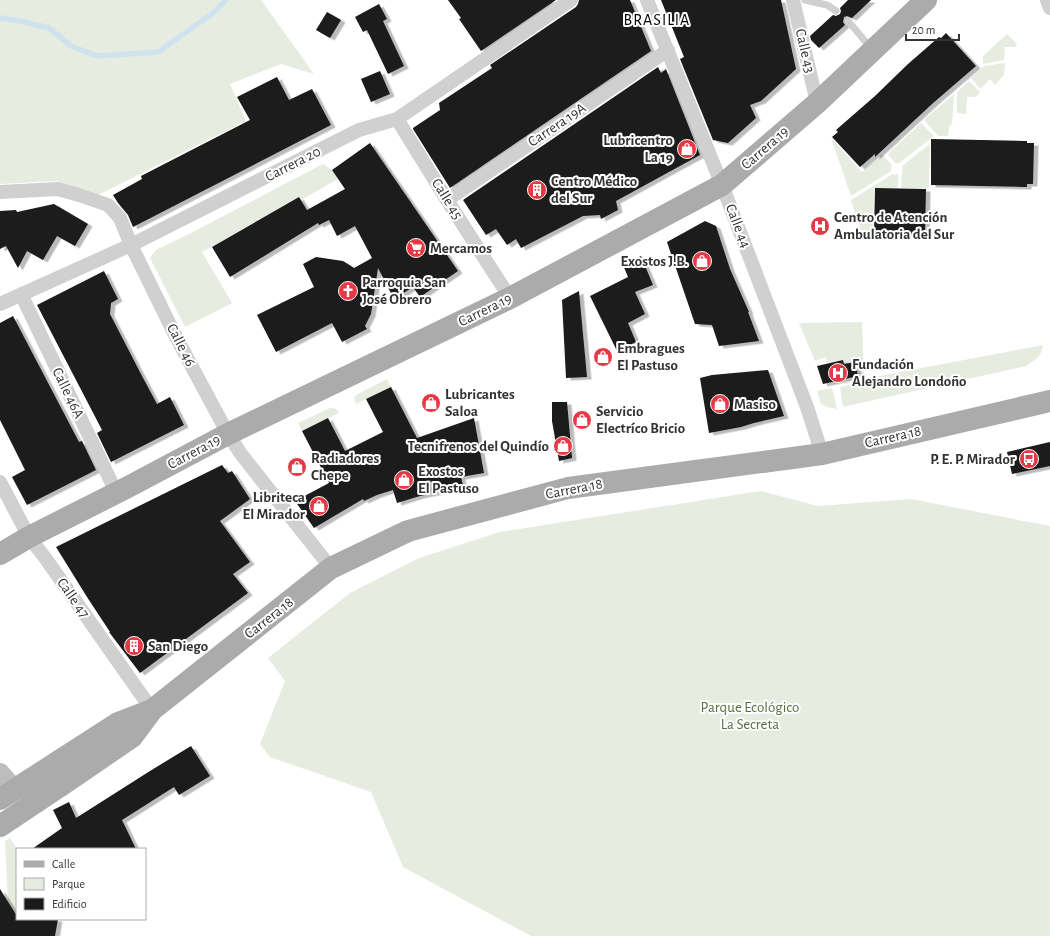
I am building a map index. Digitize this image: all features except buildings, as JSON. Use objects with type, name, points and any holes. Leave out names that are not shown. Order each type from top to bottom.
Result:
[{"type":"main road","name":"Carrera 19","points":[[0,554],[29,537],[228,434],[510,298],[722,185],[817,103],[926,0]]},
{"type":"main road","name":"Carrera 18","points":[[0,826],[60,787],[132,737],[152,710],[331,568],[408,531],[568,488],[822,454],[1050,401]]},
{"type":"main road","name":"Carrera 18","points":[[7,794],[118,723],[152,710]]},
{"type":"street","name":"Carrera 20","points":[[0,304],[131,245],[359,130],[397,119],[571,0]]},
{"type":"street","name":"Calle 44","points":[[647,0],[722,185],[808,407],[822,454]]},
{"type":"street","name":"Calle 43","points":[[794,0],[817,103]]},
{"type":"street","points":[[1047,0],[1050,8]]},
{"type":"street","name":"Carrera 19A","points":[[447,200],[668,50]]},
{"type":"street","name":"Calle 45","points":[[397,119],[510,298]]},
{"type":"street","name":"Calle 46","points":[[0,192],[58,189],[79,194],[108,206],[120,218],[131,245],[176,336],[228,434],[241,454],[331,568]]},
{"type":"street","name":"Calle 46A","points":[[21,294],[116,492]]},
{"type":"street","name":"Calle 47","points":[[0,482],[29,537],[46,558],[152,710]]},
{"type":"street","points":[[0,773],[7,794]]},
{"type":"lane","points":[[805,0],[827,5],[836,11]]},
{"type":"lane","points":[[848,21],[873,50]]},
{"type":"green space","points":[[0,0],[261,0],[314,74],[281,64],[230,84],[246,121],[94,197],[81,189],[57,181],[0,184]]},
{"type":"green space","points":[[1007,34],[1017,44],[1015,47],[1005,47],[1004,60],[983,64],[983,56]]},
{"type":"green space","points":[[1005,63],[1004,75],[995,85],[990,79],[980,89],[971,78],[984,66]]},
{"type":"green space","points":[[969,81],[980,92],[976,97],[967,97],[966,114],[957,113],[957,92]]},
{"type":"green space","points":[[954,94],[952,124],[949,127],[948,136],[938,136],[924,120]]},
{"type":"green space","points":[[921,123],[934,136],[899,163],[895,163],[888,154]]},
{"type":"green space","points":[[831,138],[862,172],[882,154],[892,165],[891,171],[851,196]]},
{"type":"green space","points":[[930,144],[929,188],[901,188],[902,166]]},
{"type":"green space","points":[[323,164],[332,170],[338,179],[301,200],[299,197],[202,252],[232,303],[185,327],[150,258],[156,250]]},
{"type":"green space","points":[[893,174],[898,174],[898,188],[874,188],[873,237],[863,237],[851,200]]},
{"type":"green space","points":[[862,322],[864,379],[858,377],[855,362],[844,364],[843,360],[827,363],[826,357],[815,361],[799,323]]},
{"type":"green space","points":[[1043,345],[1039,356],[1026,366],[843,407],[840,387],[864,382],[864,379]]},
{"type":"green space","points":[[387,379],[391,387],[356,404],[355,399],[358,394]]},
{"type":"green space","points":[[832,388],[837,409],[821,404],[817,391]]},
{"type":"green space","points":[[330,408],[336,409],[339,413],[302,431],[298,423]]},
{"type":"green space","name":"Parque Ecológico La Secreta","points":[[761,491],[818,506],[911,499],[1050,526],[1050,936],[531,936],[403,867],[371,792],[270,757],[260,744],[285,681],[268,658],[350,593],[419,558],[500,532]]},
{"type":"green space","points":[[10,838],[16,848],[16,914],[8,901],[5,841]]},
{"type":"waterway","points":[[0,18],[49,28],[71,46],[97,56],[158,52],[213,13],[226,0]]},
{"type":"place","name":"Lubricentro La 19","points":[[687,149]]},
{"type":"place","name":"Centro Médico del Sur","points":[[537,190]]},
{"type":"place","name":"Centro de Atención Ambulatoria del Sur","points":[[820,226]]},
{"type":"place","name":"Mercamos","points":[[416,248]]},
{"type":"place","name":"Exostos J.B.","points":[[702,261]]},
{"type":"place","name":"Parroquia San José Obrero","points":[[348,291]]},
{"type":"place","name":"Embragues El Pastuso","points":[[603,357]]},
{"type":"place","name":"Fundación Alejandro Londoño","points":[[838,373]]},
{"type":"place","name":"Lubricantes Saloa","points":[[431,403]]},
{"type":"place","name":"Masiso","points":[[720,404]]},
{"type":"place","name":"Servicio Electríco Bricio","points":[[582,420]]},
{"type":"place","name":"Tecnifrenos del Quindío","points":[[563,446]]},
{"type":"place","name":"P. E. P. Mirador","points":[[1029,459]]},
{"type":"place","name":"Radiadores Chepe","points":[[297,467]]},
{"type":"place","name":"Exostos El Pastuso","points":[[404,480]]},
{"type":"place","name":"Libriteca El Mirador","points":[[319,506]]},
{"type":"place","name":"San Diego","points":[[134,646]]},
{"type":"district","name":"BRASILIA","points":[[657,20]]}]
